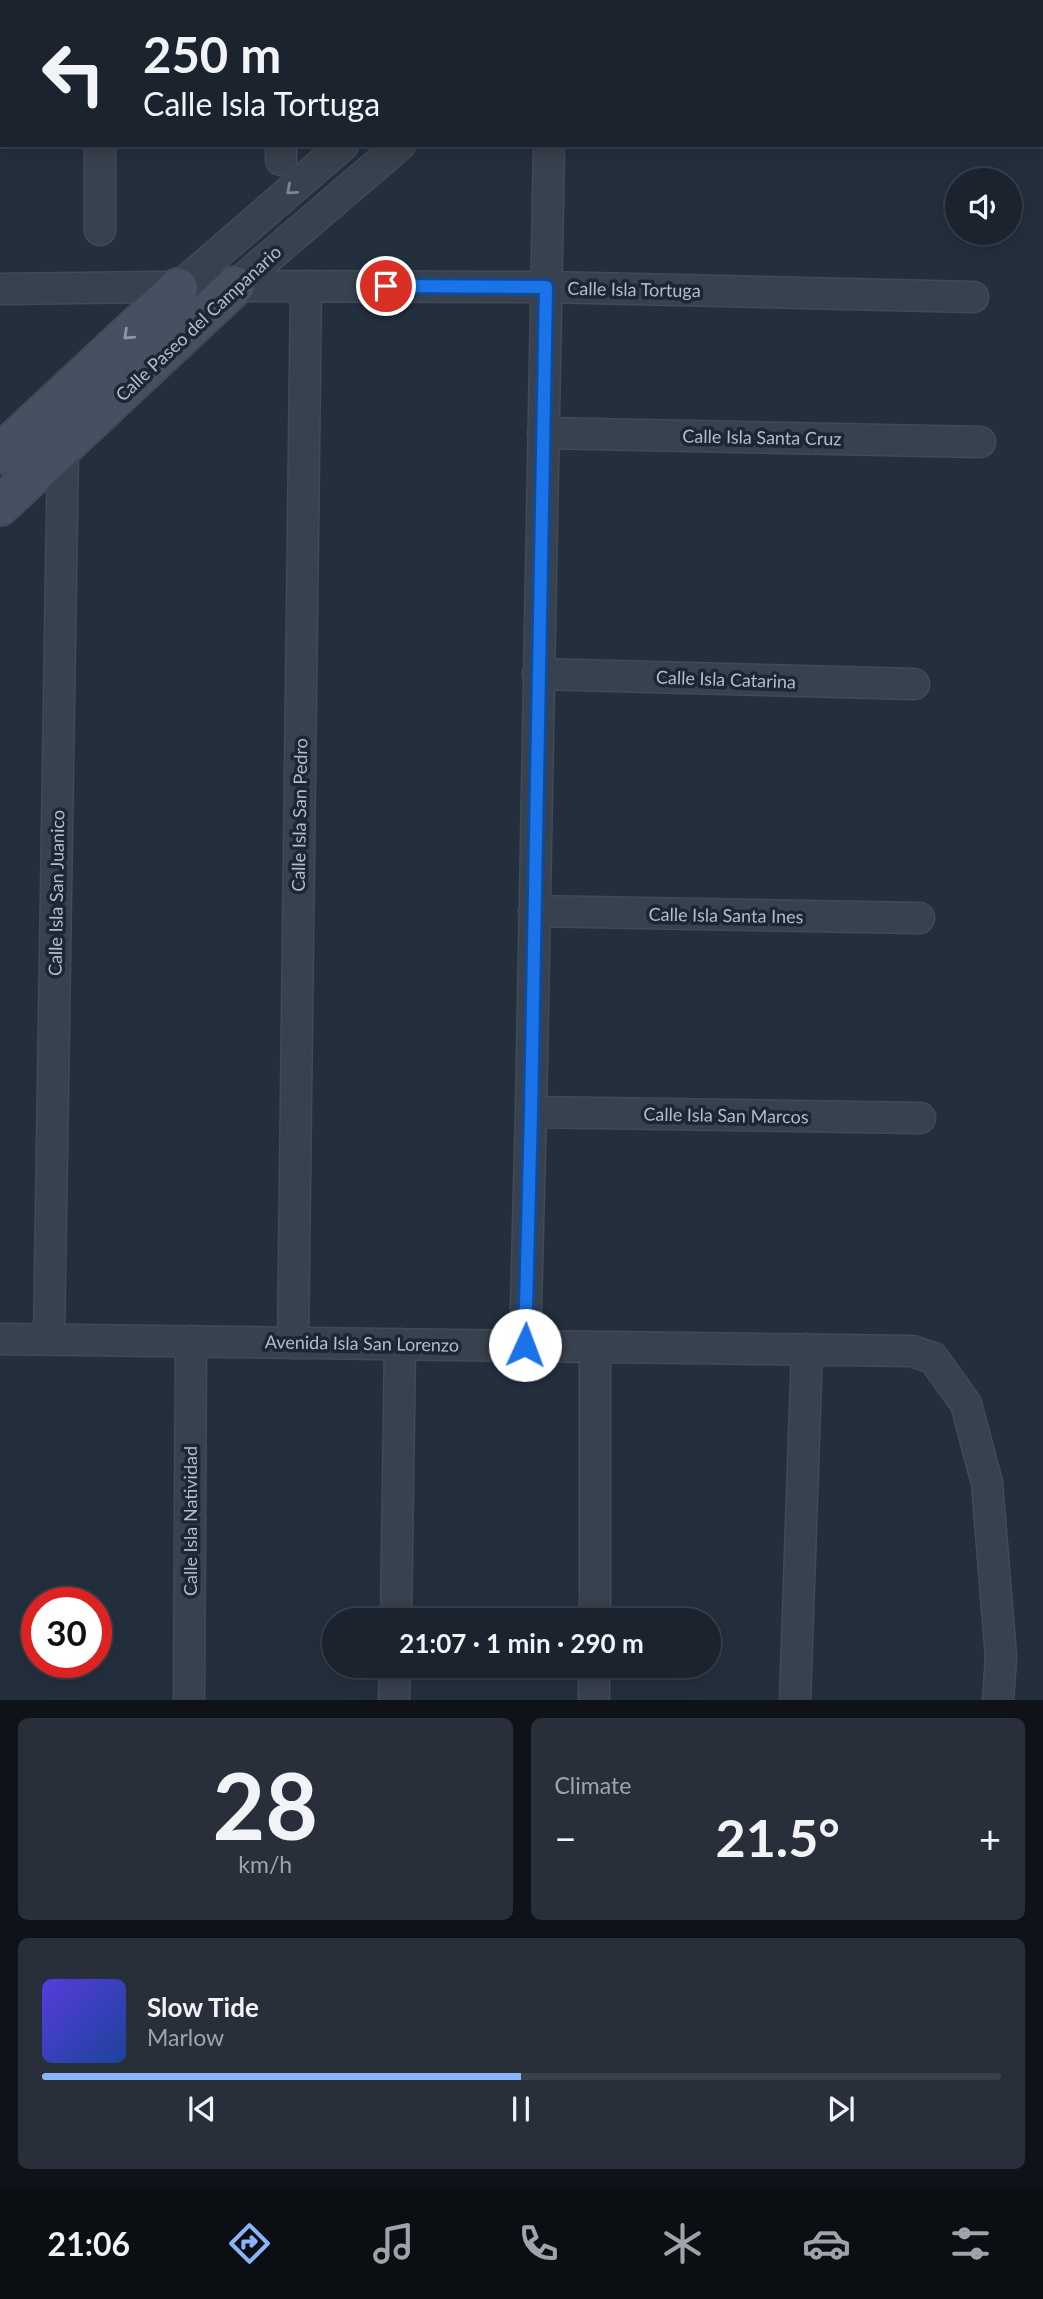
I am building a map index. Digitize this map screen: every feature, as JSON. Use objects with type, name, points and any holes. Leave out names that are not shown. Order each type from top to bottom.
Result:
[{"type":"street","points":[[100,147],[100,230]]},
{"type":"street","name":"Calle Paseo del Campanario","points":[[0,454],[178,288],[340,147]]},
{"type":"street","name":"Calle Paseo del Campanario","points":[[0,506],[235,286],[398,147]]},
{"type":"street","points":[[525,1345],[549,147]]},
{"type":"street","name":"Calle Isla Tortuga","points":[[0,289],[235,286],[546,287],[973,297]]},
{"type":"street","name":"Calle Isla San Pedro","points":[[293,1343],[306,286]]},
{"type":"street","name":"Calle Isla Santa Cruz","points":[[543,433],[980,442]]},
{"type":"street","name":"Calle Isla San Juanico","points":[[49,1339],[63,448]]},
{"type":"street","name":"Calle Isla Catarina","points":[[538,674],[914,684]]},
{"type":"street","name":"Calle Isla Santa Ines","points":[[534,911],[919,918]]},
{"type":"street","name":"Calle Isla San Marcos","points":[[531,1112],[920,1118]]},
{"type":"street","name":"Avenida Isla San Lorenzo","points":[[0,1339],[912,1351],[933,1358],[966,1404],[987,1483],[1001,1657],[998,1700]]},
{"type":"street","name":"Calle Isla Natividad","points":[[189,1700],[191,1341]]},
{"type":"street","points":[[396,1608],[400,1344]]},
{"type":"street","points":[[594,1608],[595,1347]]},
{"type":"street","points":[[795,1700],[807,1349]]},
{"type":"street","points":[[394,1700],[395,1678]]},
{"type":"street","points":[[594,1678],[594,1700]]},
{"type":"route","points":[[386,286],[546,287],[525,1345]]}]
